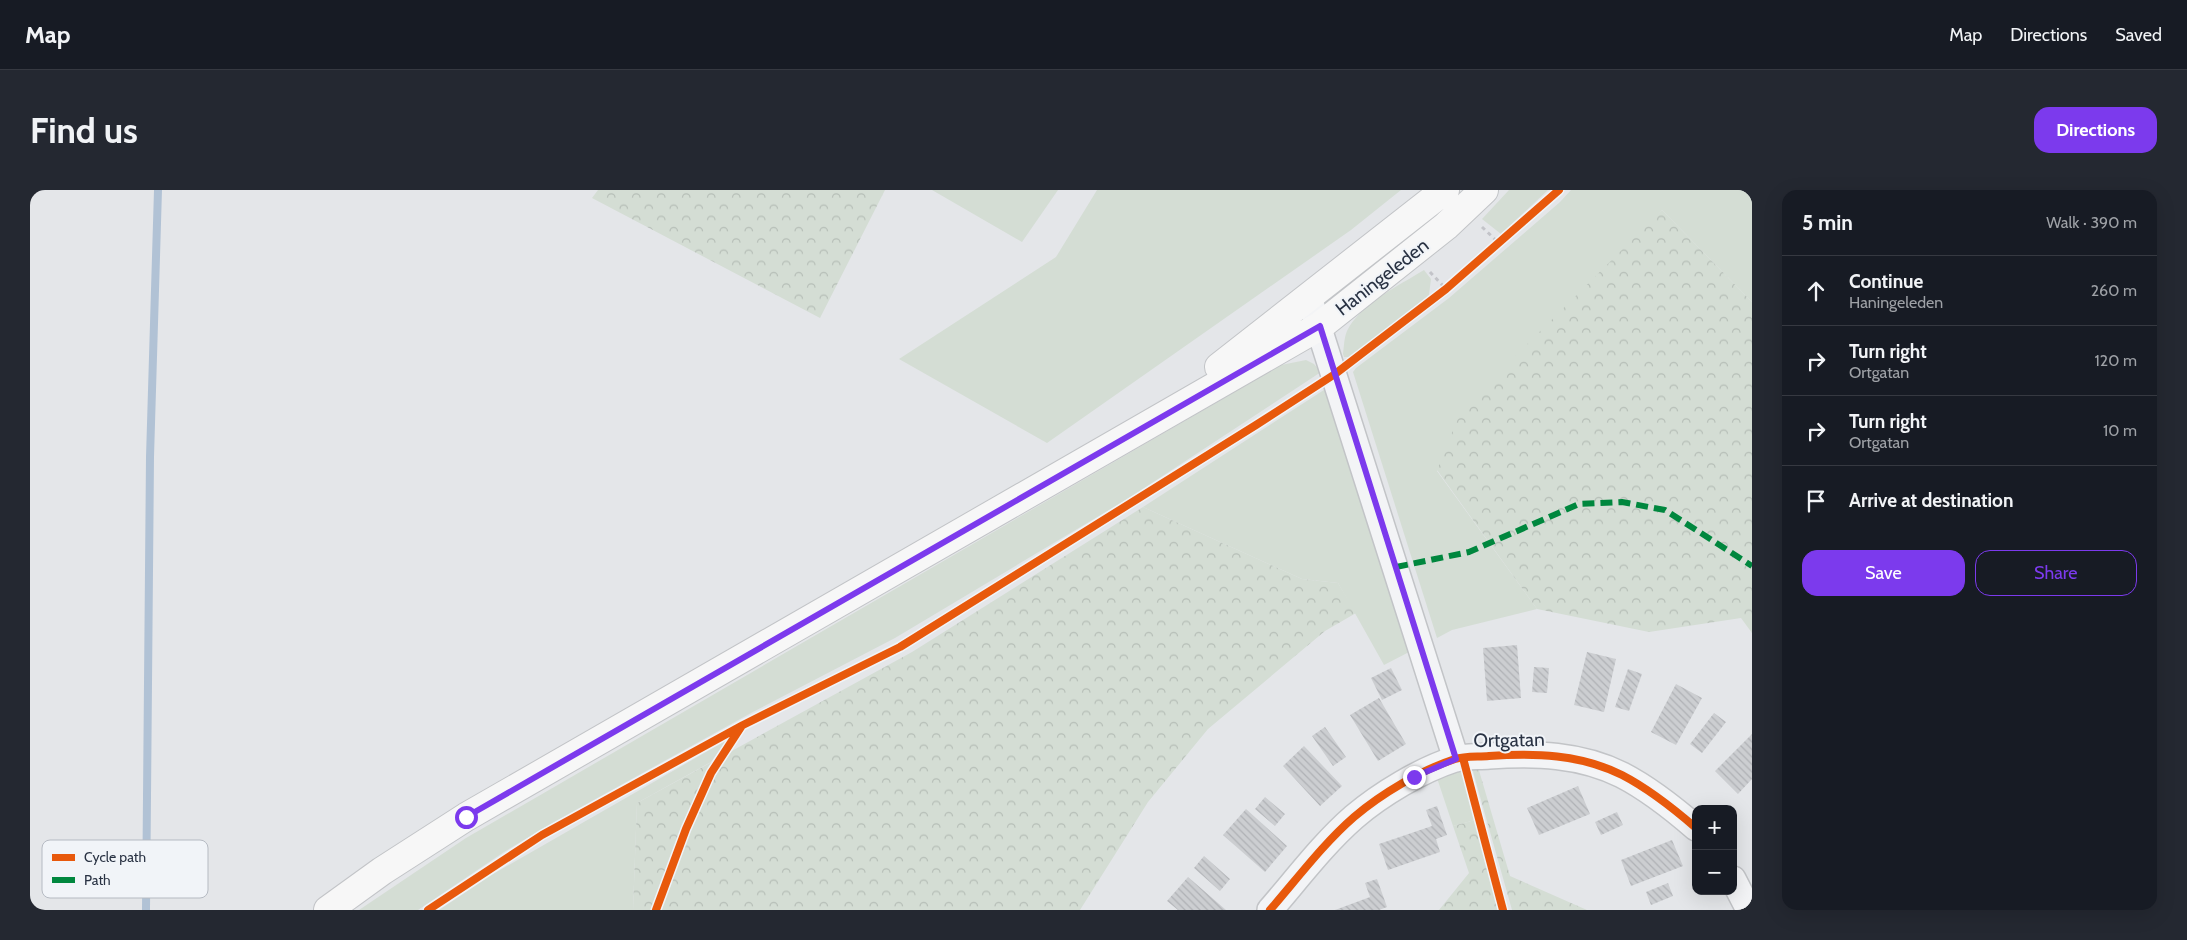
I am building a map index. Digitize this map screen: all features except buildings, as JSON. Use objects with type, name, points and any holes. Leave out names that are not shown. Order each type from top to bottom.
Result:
[{"type":"main road","name":"Haningeleden","points":[[1141,428],[1445,190]]},
{"type":"main road","name":"Haningeleden","points":[[328,910],[382,871],[466,817],[1320,326],[1446,226],[1484,190]]},
{"type":"street","name":"Ortgatan","points":[[1309,297],[1320,326],[1456,759]]},
{"type":"street","name":"Ortgatan","points":[[1270,910],[1352,818],[1376,800],[1414,777],[1456,759],[1522,754],[1555,755],[1586,762],[1621,774],[1650,791],[1692,825]]},
{"type":"street","points":[[1737,887],[1749,910]]},
{"type":"path","points":[[1482,226],[1500,244]]},
{"type":"path","points":[[1430,272],[1446,289]]},
{"type":"green space","points":[[598,190],[885,190],[820,318],[592,198]]},
{"type":"green space","points":[[932,190],[1058,190],[1022,242]]},
{"type":"green space","points":[[1097,190],[1401,190],[1351,230],[1047,443],[899,359],[1056,257]]},
{"type":"green space","points":[[1509,190],[1548,190],[1501,234],[1482,219]]},
{"type":"green space","points":[[1571,190],[1752,190],[1752,302],[1662,210],[1437,471],[1537,609],[1452,630],[1437,638],[1353,372],[1449,298],[1560,202]]},
{"type":"green space","points":[[1662,210],[1752,302],[1752,633],[1741,618],[1649,632],[1537,609],[1437,470],[1461,410]]},
{"type":"green space","points":[[1424,270],[1431,279],[1429,295],[1350,357],[1344,357],[1344,342],[1347,331],[1361,312],[1381,296]]},
{"type":"green space","points":[[1306,360],[1314,364],[1321,372],[1129,498],[895,638],[751,713],[554,822],[504,852],[418,910],[359,910],[466,838],[1281,365]]},
{"type":"green space","points":[[1327,388],[1411,651],[1384,665],[1338,583],[1302,579],[1143,507]]},
{"type":"green space","points":[[1143,507],[1302,579],[1338,583],[1356,613],[1325,631],[1208,729],[1148,802],[1080,910],[633,910],[637,803],[912,652]]},
{"type":"green space","points":[[727,740],[711,762],[637,803],[633,910],[439,910],[493,874]]},
{"type":"green space","points":[[1478,767],[1510,876],[1587,910],[1512,910],[1472,768]]},
{"type":"green space","points":[[1461,770],[1475,820],[1453,826],[1437,778]]},
{"type":"green space","points":[[1475,820],[1499,910],[1439,910],[1469,873],[1453,826]]},
{"type":"waterway","points":[[147,840],[150,457],[158,190]]},
{"type":"waterway","points":[[146,898],[146,910]]},
{"type":"marked path","points":[[1396,567],[1469,552],[1579,504],[1622,502],[1665,510],[1752,566]]},
{"type":"cycle path","points":[[428,910],[542,835],[743,725],[900,647],[1256,425],[1335,374],[1446,289],[1559,190]]},
{"type":"cycle path","points":[[656,910],[686,829],[711,773],[741,727]]},
{"type":"cycle path","points":[[1270,910],[1310,862],[1365,808],[1415,776],[1459,758],[1540,755],[1557,756],[1590,763],[1622,775],[1642,786],[1692,825]]},
{"type":"cycle path","points":[[1463,758],[1503,910]]},
{"type":"route","points":[[466,817],[822,610],[1320,326],[1456,759],[1414,777]]}]
